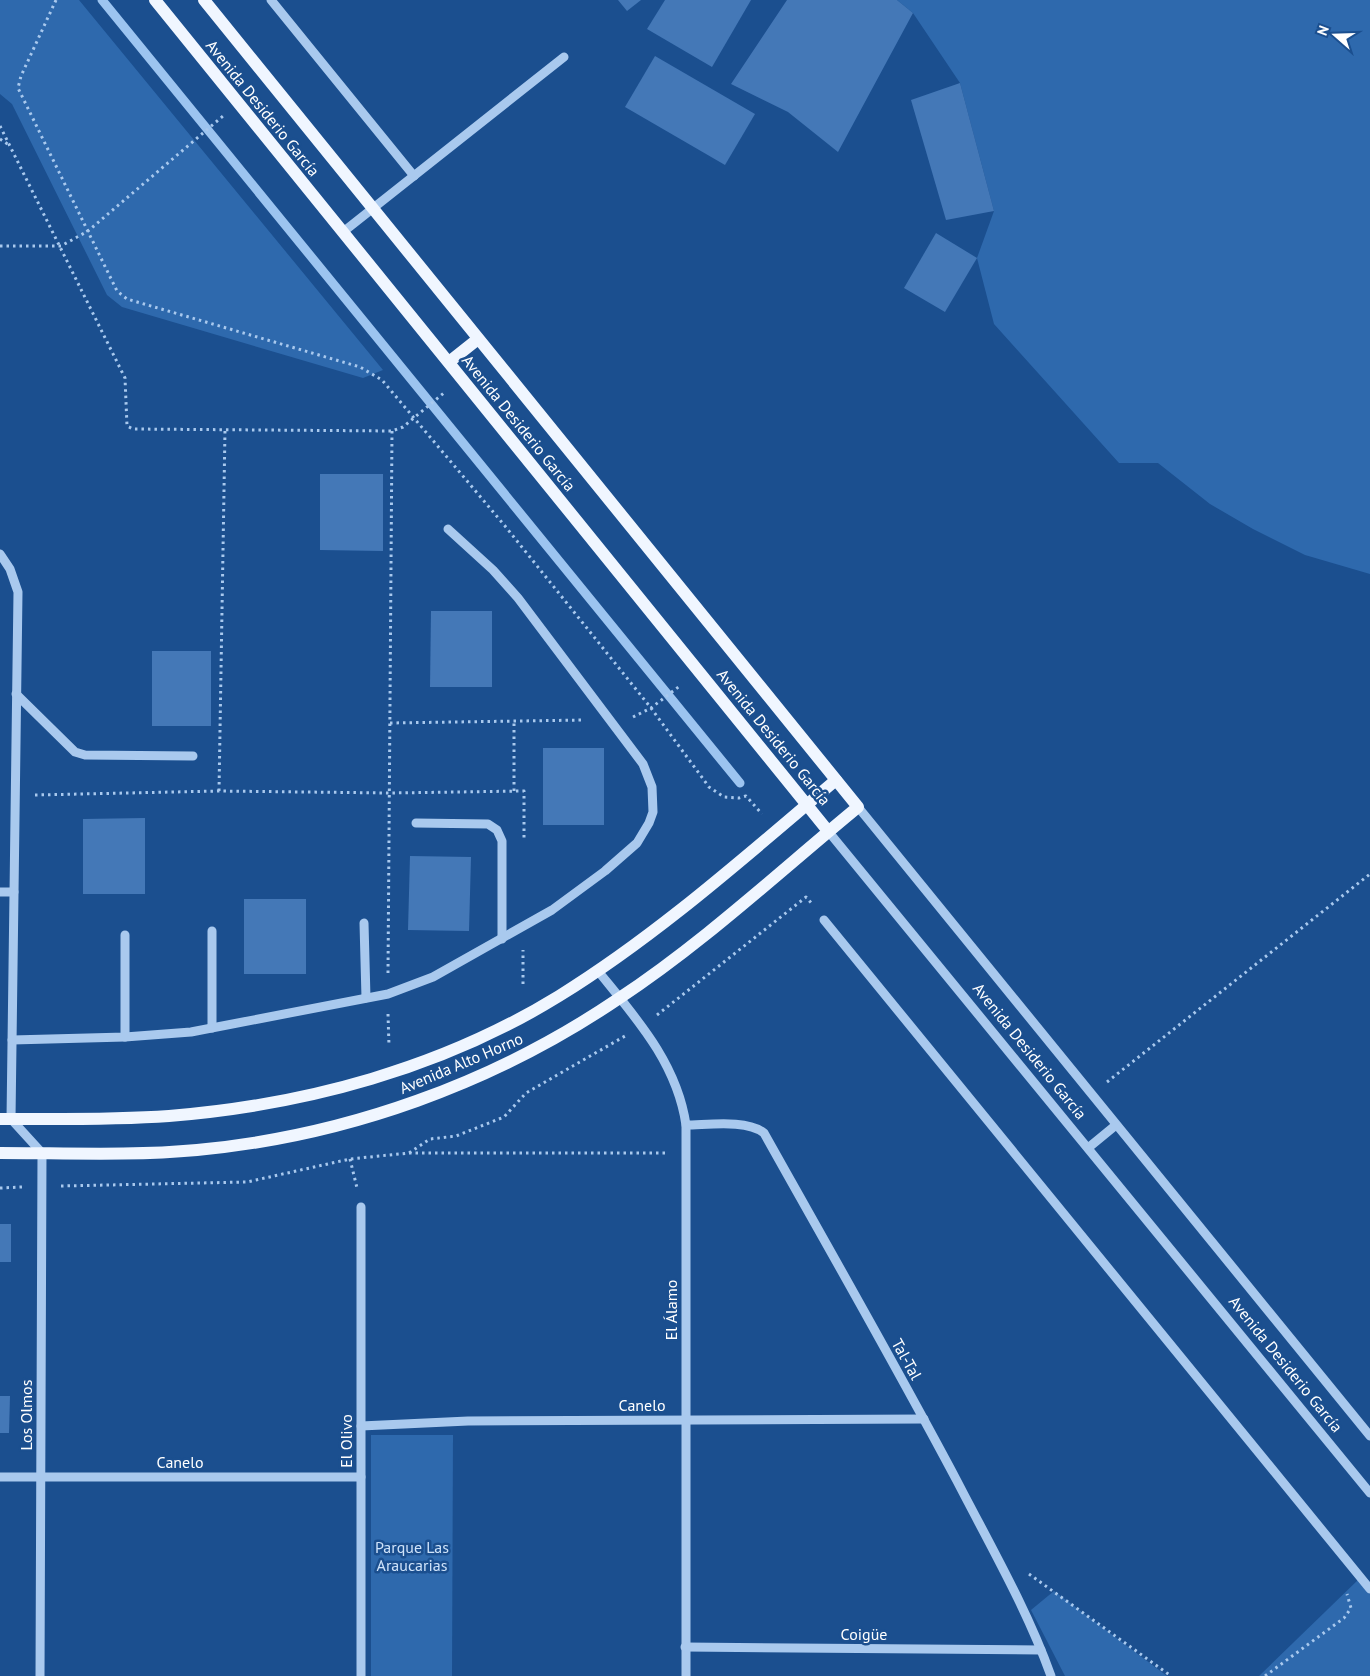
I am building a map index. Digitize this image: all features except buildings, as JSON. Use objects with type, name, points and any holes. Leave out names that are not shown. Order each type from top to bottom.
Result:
[{"type":"main road","name":"Avenida Desiderio García","points":[[155,0],[828,831]]},
{"type":"main road","name":"Avenida Desiderio García","points":[[204,0],[858,807]]},
{"type":"main road","points":[[449,362],[478,340]]},
{"type":"main road","name":"Avenida Alto Horno","points":[[5,1119],[167,1116],[230,1109],[329,1090],[389,1074],[478,1040],[535,1010],[598,971],[667,920],[777,831],[836,780]]},
{"type":"main road","name":"Avenida Alto Horno","points":[[0,1153],[196,1150],[254,1142],[345,1123],[431,1096],[498,1068],[572,1029],[620,998],[685,950],[858,807]]},
{"type":"street","points":[[271,0],[414,176]]},
{"type":"street","points":[[343,232],[564,57]]},
{"type":"street","points":[[12,1040],[124,1037],[212,1028],[388,994],[433,977],[524,927],[552,910],[605,871],[637,843],[650,823],[653,799],[648,776],[636,754],[518,598],[493,570],[448,529]]},
{"type":"street","points":[[0,554],[10,569],[18,592],[12,1040],[5,1119],[42,1153]]},
{"type":"street","points":[[16,694],[75,752],[84,755],[194,756]]},
{"type":"street","name":"Avenida Desiderio García","points":[[858,807],[1370,1436]]},
{"type":"street","points":[[416,823],[488,824],[497,830],[502,841],[502,939]]},
{"type":"street","name":"Avenida Desiderio García","points":[[828,831],[1370,1493]]},
{"type":"street","points":[[0,892],[14,892]]},
{"type":"street","points":[[824,920],[1370,1589]]},
{"type":"street","points":[[364,922],[366,998]]},
{"type":"street","points":[[212,931],[212,1028]]},
{"type":"street","points":[[124,935],[124,1037]]},
{"type":"street","name":"El Álamo","points":[[598,971],[658,1047],[669,1067],[683,1105],[686,1125],[686,1676]]},
{"type":"street","name":"Tal-Tal","points":[[686,1125],[750,1125],[764,1133],[924,1419],[992,1548],[1042,1650],[1051,1676]]},
{"type":"street","points":[[1088,1148],[1116,1125]]},
{"type":"street","name":"Los Olmos","points":[[40,1676],[42,1153]]},
{"type":"street","name":"El Olivo","points":[[361,1207],[361,1676]]},
{"type":"street","name":"Canelo","points":[[361,1426],[468,1421],[924,1419]]},
{"type":"street","name":"Canelo","points":[[0,1477],[361,1477]]},
{"type":"street","name":"Coigüe","points":[[685,1647],[1042,1650]]},
{"type":"path","points":[[56,0],[21,76],[18,88],[114,286],[127,298],[360,367],[382,380],[415,417],[651,708],[716,793],[731,799],[746,796],[777,831]]},
{"type":"path","points":[[0,246],[61,246],[88,231],[224,116]]},
{"type":"path","points":[[0,126],[61,246],[124,378],[127,426],[133,429],[392,431],[403,427],[447,391]]},
{"type":"path","points":[[0,138],[10,145]]},
{"type":"path","points":[[219,791],[225,430]]},
{"type":"path","points":[[389,1046],[392,431]]},
{"type":"path","points":[[390,723],[610,720],[638,716],[683,683]]},
{"type":"path","points":[[514,721],[514,791]]},
{"type":"path","points":[[15,795],[219,791],[390,793],[524,791],[524,849]]},
{"type":"path","points":[[1091,1095],[1370,874]]},
{"type":"path","points":[[523,984],[524,927]]},
{"type":"path","points":[[409,1153],[686,1153]]},
{"type":"path","points":[[350,1159],[361,1207]]},
{"type":"path","points":[[1265,1676],[1344,1618],[1351,1608],[1340,1571],[1349,1564]]},
{"type":"path","points":[[1023,1570],[1171,1676]]},
{"type":"green space","points":[[0,0],[79,0],[383,370],[363,378],[122,307],[107,295],[12,104],[0,94]]},
{"type":"green space","points":[[897,0],[1370,0],[1370,574],[1305,555],[1253,529],[1210,504],[1158,463],[1119,463],[994,324],[977,258],[994,211],[960,83],[913,13]]},
{"type":"green space","name":"Parque Las Araucarias","points":[[371,1435],[453,1435],[452,1676],[371,1676]]},
{"type":"green space","points":[[1359,1579],[1370,1594],[1370,1676],[1259,1676]]},
{"type":"green space","points":[[1054,1591],[1167,1676],[1065,1676],[1031,1610]]},
{"type":"waterway","points":[[102,0],[740,783]]}]
